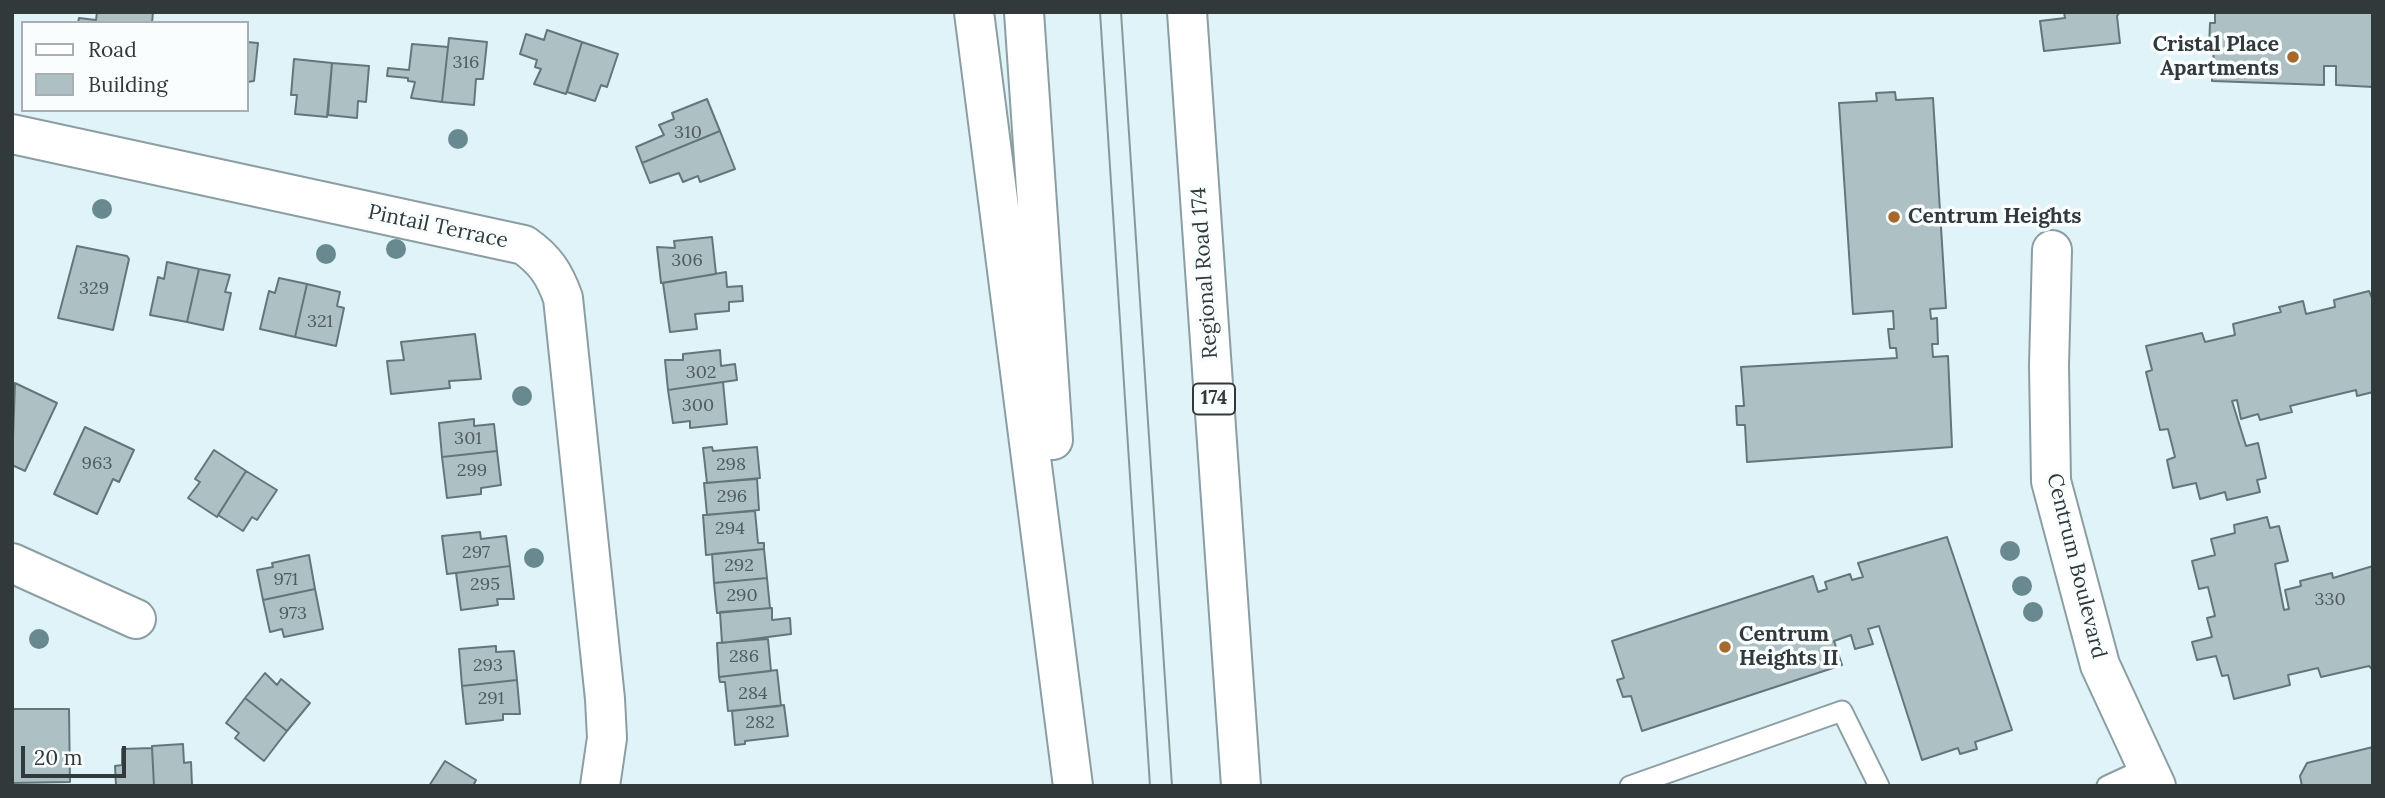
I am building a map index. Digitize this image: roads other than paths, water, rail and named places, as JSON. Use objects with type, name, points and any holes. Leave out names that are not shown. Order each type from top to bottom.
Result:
[{"type":"main road","points":[[974,12],[1075,786]]},
{"type":"main road","points":[[1024,12],[1075,786]]},
{"type":"main road","name":"Regional Road 174","points":[[1187,12],[1241,786]]},
{"type":"main road","name":"Pintail Terrace","points":[[12,134],[524,245],[542,258],[554,274],[563,298],[605,699],[607,738],[600,786]]},
{"type":"main road","name":"Centrum Boulevard","points":[[2052,250],[2049,366],[2051,481],[2100,665],[2152,776]]},
{"type":"main road","points":[[12,563],[136,619]]},
{"type":"lane","points":[[1630,786],[1842,711],[1879,786]]},
{"type":"lane","points":[[2107,786],[2152,776]]},
{"type":"tram line","points":[[1100,12],[1150,786]]},
{"type":"tram line","points":[[1121,12],[1172,786]]},
{"type":"place","name":"Cristal Place Apartments","points":[[2293,57]]},
{"type":"place","name":"Centrum Heights","points":[[1894,217]]},
{"type":"place","name":"Centrum Heights II","points":[[1725,647]]}]
